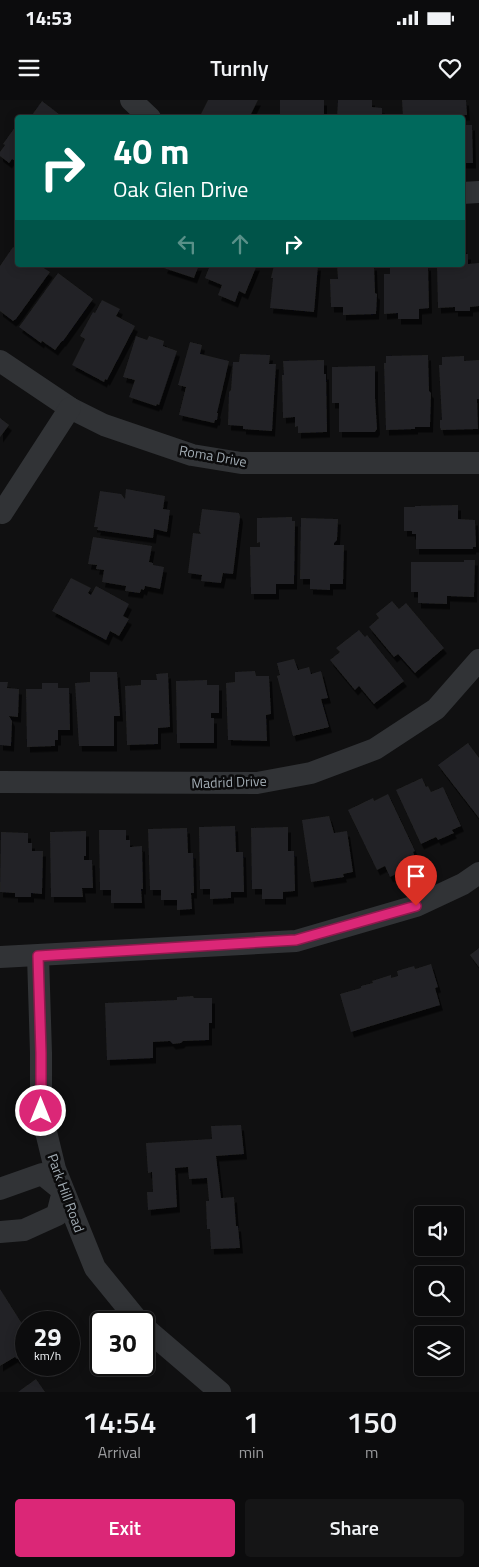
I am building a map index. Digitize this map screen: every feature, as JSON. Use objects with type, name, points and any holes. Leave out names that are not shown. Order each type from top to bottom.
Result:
[{"type":"street","points":[[131,100],[147,115]]},
{"type":"street","points":[[465,192],[479,192]]},
{"type":"street","name":"Roma Drive","points":[[0,361],[70,408],[104,426],[192,455],[241,463],[479,463]]},
{"type":"street","points":[[2,513],[70,408]]},
{"type":"street","name":"Madrid Drive","points":[[0,782],[257,783],[311,773],[375,749],[436,709],[479,660]]},
{"type":"street","points":[[0,957],[296,940],[416,906],[463,884],[479,873]]},
{"type":"street","name":"Park Hill Road","points":[[38,956],[41,1111],[55,1169],[95,1268],[130,1311]]},
{"type":"street","points":[[0,1189],[42,1174],[63,1190]]},
{"type":"street","name":"Park Hill Road","points":[[0,1232],[24,1230],[57,1215],[63,1190]]},
{"type":"street","points":[[155,1336],[220,1392]]},
{"type":"building","points":[[208,100],[258,100],[250,115],[200,115]]},
{"type":"building","points":[[280,100],[324,100],[324,115],[280,115]]},
{"type":"building","points":[[338,100],[372,100],[372,107],[382,108],[382,115],[337,115]]},
{"type":"building","points":[[402,100],[466,100],[467,115],[403,115]]},
{"type":"building","points":[[42,101],[60,115],[32,115]]},
{"type":"building","points":[[465,125],[472,125],[473,163],[465,163]]},
{"type":"building","points":[[15,127],[15,161],[12,159],[9,163],[0,156],[0,152],[5,145],[3,144]]},
{"type":"building","points":[[13,247],[15,248],[15,267],[42,267],[50,272],[13,321],[0,311],[0,266]]},
{"type":"building","points":[[465,254],[468,254],[468,264],[479,263],[479,306],[470,307],[470,311],[455,311],[455,307],[438,308],[437,267],[465,267]]},
{"type":"building","points":[[164,267],[198,267],[194,278]]},
{"type":"building","points":[[209,267],[256,267],[245,294],[239,291],[235,302],[218,295],[222,285],[205,278]]},
{"type":"building","points":[[274,267],[318,267],[314,312],[270,308],[273,278],[271,278]]},
{"type":"building","points":[[337,267],[374,267],[375,293],[377,294],[376,314],[343,315],[343,307],[331,307],[330,279],[338,279]]},
{"type":"building","points":[[390,267],[428,267],[429,308],[419,309],[419,319],[398,319],[398,313],[384,314],[384,274],[390,274]]},
{"type":"building","points":[[58,273],[93,299],[55,350],[42,341],[41,343],[19,327]]},
{"type":"building","points":[[102,300],[120,309],[116,316],[135,326],[107,380],[105,379],[104,382],[72,365],[85,339],[80,336]]},
{"type":"building","points":[[136,336],[147,340],[149,336],[164,341],[163,346],[177,351],[159,405],[157,404],[156,406],[129,397],[135,380],[123,377]]},
{"type":"building","points":[[190,342],[202,345],[200,354],[229,361],[217,420],[214,423],[179,415],[186,387],[178,385]]},
{"type":"building","points":[[240,354],[270,355],[269,364],[276,364],[272,431],[243,429],[243,426],[228,425],[229,392],[231,390],[233,362],[239,362]]},
{"type":"building","points":[[428,355],[429,391],[431,393],[430,427],[386,430],[384,363],[386,363],[386,356]]},
{"type":"building","points":[[464,356],[464,361],[479,360],[478,429],[441,430],[439,365],[442,365],[442,357]]},
{"type":"building","points":[[324,360],[327,432],[298,433],[298,426],[295,427],[295,417],[283,418],[283,361]]},
{"type":"building","points":[[375,366],[377,429],[375,432],[339,432],[339,403],[332,403],[332,367]]},
{"type":"building","points":[[0,418],[9,425],[0,437]]},
{"type":"building","points":[[126,489],[165,496],[163,509],[170,510],[167,532],[154,529],[153,538],[97,530],[98,527],[94,527],[100,491],[121,494],[125,499]]},
{"type":"building","points":[[458,505],[458,519],[475,520],[476,547],[473,547],[473,549],[416,549],[416,534],[412,534],[412,531],[404,531],[404,507]]},
{"type":"building","points":[[202,509],[239,513],[233,574],[223,573],[221,583],[201,581],[202,575],[188,573],[193,533],[201,534],[199,531]]},
{"type":"building","points":[[292,517],[292,521],[295,521],[294,584],[276,584],[276,594],[251,594],[250,547],[260,547],[260,542],[257,543],[257,518]]},
{"type":"building","points":[[301,518],[338,519],[337,540],[334,545],[344,545],[343,584],[330,584],[330,590],[310,589],[310,579],[300,579]]},
{"type":"building","points":[[93,537],[152,546],[149,562],[153,563],[153,565],[164,567],[160,589],[145,586],[144,590],[141,589],[140,593],[125,591],[126,586],[102,582],[104,570],[96,569],[97,565],[88,564]]},
{"type":"building","points":[[464,560],[475,560],[474,597],[447,596],[447,604],[418,603],[418,592],[411,592],[411,562],[464,562]]},
{"type":"building","points":[[71,578],[91,588],[88,593],[91,595],[96,586],[129,604],[123,616],[129,619],[119,636],[110,631],[106,640],[52,611]]},
{"type":"building","points":[[392,601],[399,609],[406,603],[444,648],[415,673],[398,654],[394,657],[369,627],[379,618],[376,614]]},
{"type":"building","points":[[359,630],[365,637],[367,635],[404,681],[374,704],[359,686],[355,690],[330,660],[340,652],[336,648]]},
{"type":"building","points":[[294,659],[298,670],[309,667],[311,674],[321,671],[328,698],[321,699],[329,727],[293,736],[277,676],[280,675],[277,663]]},
{"type":"building","points":[[255,671],[256,676],[269,676],[271,714],[266,715],[267,741],[228,740],[226,683],[235,682],[235,672]]},
{"type":"building","points":[[90,672],[117,672],[120,716],[114,716],[114,746],[79,746],[75,683],[90,682]]},
{"type":"building","points":[[168,673],[170,727],[158,728],[158,744],[127,745],[125,686],[141,685],[141,680],[157,680],[156,674]]},
{"type":"building","points":[[207,680],[207,685],[219,685],[219,713],[211,713],[211,718],[214,718],[214,743],[177,743],[176,681]]},
{"type":"building","points":[[0,682],[8,682],[7,688],[19,689],[18,717],[9,716],[12,721],[11,746],[0,745]]},
{"type":"building","points":[[42,683],[58,683],[58,688],[69,688],[70,730],[58,730],[58,740],[55,740],[55,746],[27,747],[26,689],[42,689]]},
{"type":"building","points":[[468,743],[479,758],[479,818],[438,765]]},
{"type":"building","points":[[422,778],[426,787],[428,786],[431,792],[443,787],[461,826],[452,830],[454,833],[438,840],[436,837],[421,844],[396,790]]},
{"type":"building","points":[[388,794],[415,851],[413,852],[418,863],[390,877],[385,866],[377,870],[348,810],[373,798],[374,801]]},
{"type":"building","points":[[329,816],[334,833],[347,831],[353,872],[343,874],[344,877],[311,882],[302,820]]},
{"type":"building","points":[[235,826],[236,852],[243,852],[244,892],[231,892],[231,898],[210,899],[210,889],[200,889],[199,827]]},
{"type":"building","points":[[288,827],[288,851],[294,851],[295,891],[283,892],[283,899],[262,899],[262,889],[252,889],[251,828]]},
{"type":"building","points":[[187,828],[188,853],[193,853],[194,893],[191,893],[192,909],[177,910],[177,900],[161,900],[161,890],[150,890],[148,829]]},
{"type":"building","points":[[99,830],[126,830],[126,840],[130,840],[130,847],[142,846],[142,903],[111,903],[111,890],[100,890]]},
{"type":"building","points":[[86,831],[86,856],[84,856],[84,860],[92,860],[93,888],[82,888],[83,897],[51,897],[50,832]]},
{"type":"building","points":[[1,832],[28,833],[28,843],[32,843],[32,851],[43,851],[42,894],[31,893],[31,897],[15,897],[15,893],[0,892]]},
{"type":"building","points":[[479,948],[479,967],[470,955]]},
{"type":"building","points":[[431,964],[438,987],[435,988],[440,1005],[351,1032],[340,994],[361,988],[361,986],[373,983],[372,981],[391,975],[391,978],[398,976],[397,971],[414,966],[415,969]]},
{"type":"building","points":[[193,996],[194,998],[212,998],[212,1023],[209,1023],[209,1040],[183,1041],[173,1044],[170,1041],[153,1042],[153,1058],[107,1060],[105,1003],[177,1000],[177,997]]},
{"type":"building","points":[[241,1125],[244,1154],[216,1156],[221,1198],[234,1197],[240,1248],[211,1249],[210,1229],[207,1229],[206,1201],[209,1201],[207,1178],[189,1179],[188,1167],[175,1168],[177,1207],[148,1210],[147,1192],[153,1192],[152,1172],[148,1173],[146,1143],[212,1139],[211,1126]]},
{"type":"building","points":[[0,1289],[15,1313],[15,1357],[0,1366]]},
{"type":"building","points":[[36,1379],[45,1392],[18,1392]]},
{"type":"route","points":[[41,1111],[38,956],[296,940],[416,906]]}]
